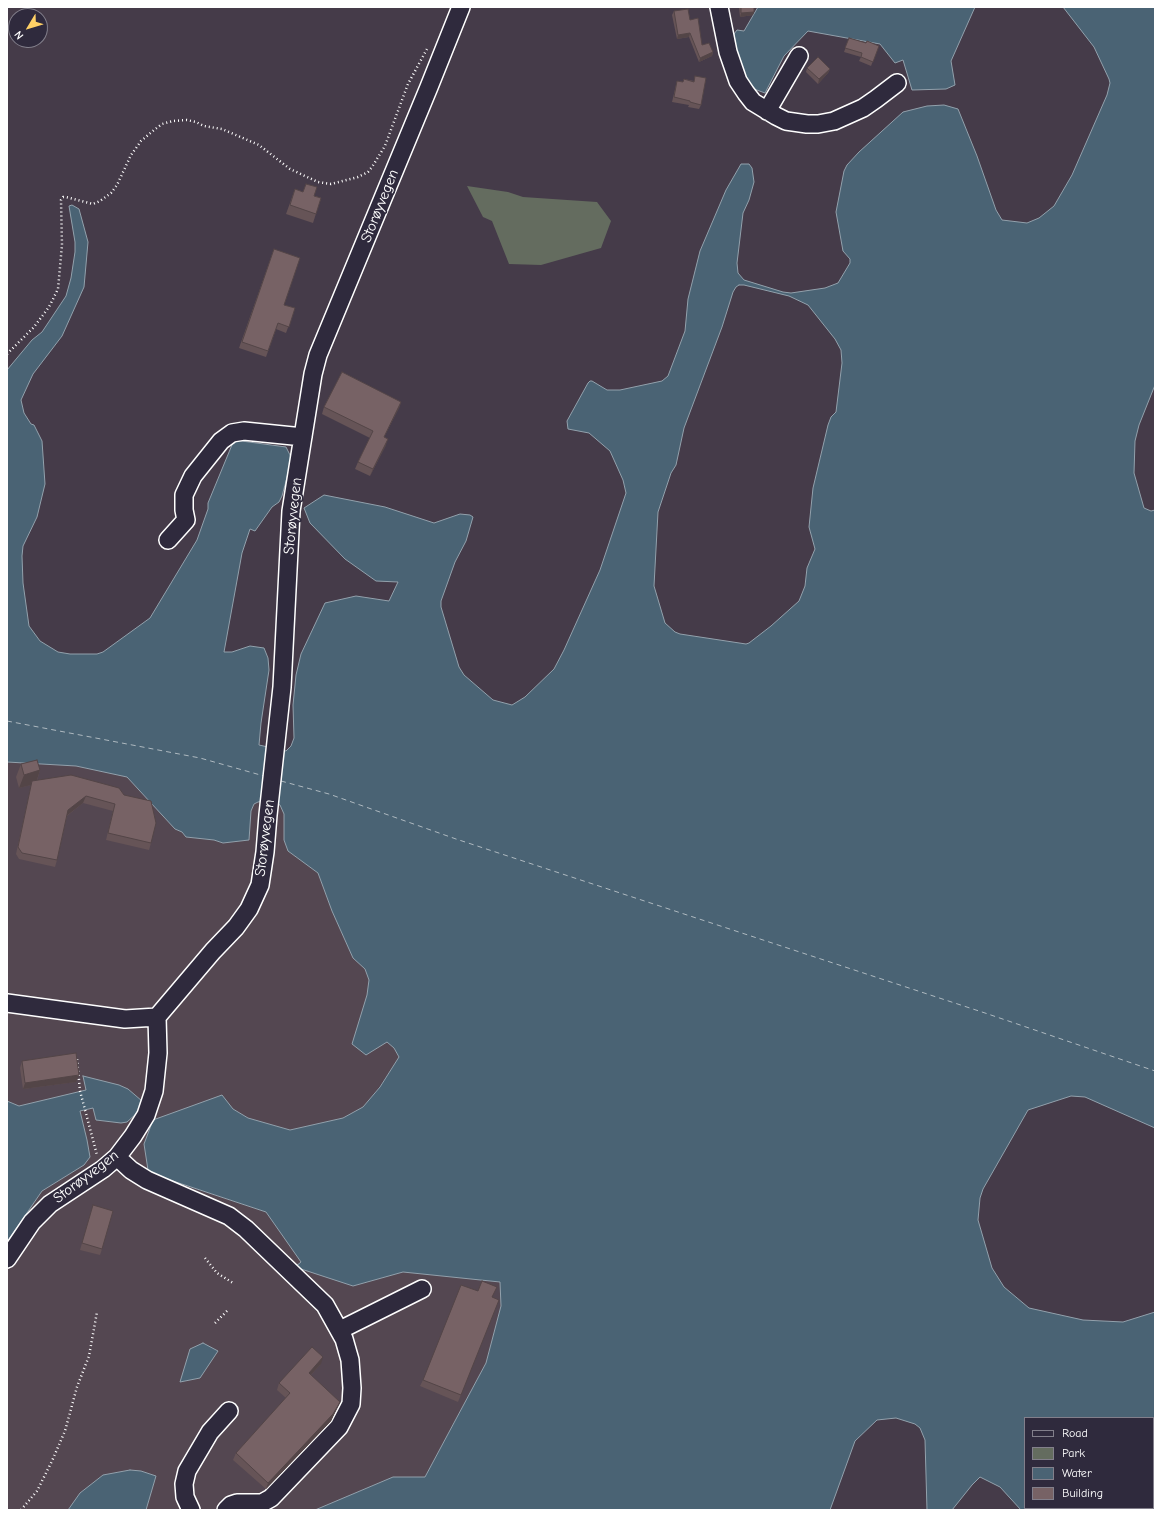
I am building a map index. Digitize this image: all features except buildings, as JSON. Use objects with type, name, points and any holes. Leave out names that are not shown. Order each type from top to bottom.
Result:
[{"type":"street","name":"Storøyvegen","points":[[7,1259],[32,1222],[50,1204],[103,1169],[117,1157],[133,1136],[146,1115],[154,1091],[158,1053],[157,1017],[213,951],[236,927],[249,909],[260,885],[265,852],[285,645],[292,511],[313,374],[318,355],[461,7]]},
{"type":"street","points":[[719,7],[728,52],[738,81],[753,102],[781,118],[796,123],[818,124],[834,121],[863,108],[897,83]]},
{"type":"street","points":[[767,111],[799,56]]},
{"type":"street","points":[[168,540],[186,520],[184,495],[193,476],[221,441],[232,433],[244,431],[303,437]]},
{"type":"street","points":[[7,1003],[125,1019],[157,1017]]},
{"type":"street","points":[[117,1157],[131,1170],[147,1180],[229,1216],[246,1229],[325,1305],[344,1339],[350,1360],[352,1388],[351,1404],[340,1427],[271,1498],[262,1503],[237,1503],[226,1510]]},
{"type":"street","points":[[340,1330],[422,1289]]},
{"type":"street","points":[[192,1510],[185,1498],[184,1484],[187,1471],[210,1432],[229,1411]]},
{"type":"path","points":[[7,354],[34,327],[46,312],[58,289],[62,245],[61,200],[63,197],[93,204],[111,193],[117,186],[131,155],[141,141],[162,124],[173,121],[187,120],[204,126],[222,129],[259,145],[290,169],[318,182],[331,184],[358,177],[368,172],[385,146],[408,84],[427,48]]},
{"type":"path","points":[[77,1060],[80,1091],[96,1153],[103,1169]]},
{"type":"path","points":[[205,1258],[217,1273],[233,1283]]},
{"type":"path","points":[[215,1323],[229,1309]]},
{"type":"path","points":[[21,1510],[37,1491],[52,1462],[65,1431],[77,1387],[89,1356],[97,1312]]},
{"type":"shaded area","points":[[7,762],[76,766],[127,777],[175,829],[182,832],[186,837],[214,840],[223,843],[249,840],[251,811],[254,804],[264,801],[274,802],[280,805],[284,813],[284,840],[288,851],[318,873],[332,911],[353,958],[365,969],[369,980],[367,995],[366,1055],[387,1042],[394,1048],[399,1057],[379,1087],[363,1107],[343,1118],[290,1130],[248,1118],[233,1109],[148,1170],[148,1173],[266,1212],[301,1262],[296,1267],[353,1286],[403,1272],[500,1282],[501,1306],[486,1363],[425,1477],[393,1477],[315,1510],[146,1510],[156,1476],[130,1470],[103,1475],[80,1493],[68,1510],[7,1510],[7,1242],[42,1191],[84,1165],[87,1140],[80,1111],[93,1108],[121,1123],[84,1077],[87,1090],[19,1106],[7,1101]]},
{"type":"green space","points":[[467,186],[508,192],[523,197],[597,202],[611,221],[601,248],[541,265],[509,264],[492,221],[483,217]]},
{"type":"water","points":[[758,7],[975,7],[951,61],[955,85],[946,89],[912,90],[903,60],[895,63],[880,44],[808,31],[784,56],[765,93],[754,89],[745,77],[736,50],[734,34],[737,30],[744,31]]},
{"type":"water","points":[[1063,7],[1155,7],[1155,385],[1139,425],[1135,441],[1134,473],[1144,508],[1151,511],[1155,510],[1155,1128],[1085,1097],[1071,1096],[1028,1110],[983,1189],[980,1198],[978,1220],[992,1268],[1004,1287],[1029,1308],[1083,1320],[1123,1322],[1155,1312],[1155,1510],[1021,1510],[1000,1487],[980,1477],[952,1510],[927,1510],[925,1440],[920,1428],[915,1424],[896,1418],[877,1420],[855,1441],[830,1510],[315,1510],[393,1477],[425,1477],[486,1363],[501,1306],[500,1282],[403,1272],[353,1286],[295,1267],[301,1262],[266,1212],[149,1173],[147,1178],[148,1170],[144,1144],[153,1120],[222,1095],[233,1109],[248,1118],[290,1130],[343,1118],[363,1107],[380,1087],[399,1057],[394,1048],[387,1042],[366,1055],[352,1044],[367,995],[369,980],[365,969],[353,958],[332,911],[318,873],[288,851],[284,840],[284,814],[280,805],[274,802],[264,801],[254,804],[251,811],[249,840],[223,843],[214,840],[186,837],[182,832],[175,829],[127,777],[76,766],[7,762],[7,370],[32,340],[42,332],[66,296],[71,278],[75,252],[75,242],[69,206],[72,205],[79,209],[88,242],[84,287],[62,336],[33,374],[21,400],[24,413],[31,424],[34,425],[42,441],[45,484],[37,517],[23,546],[23,583],[29,626],[40,641],[58,652],[70,654],[97,654],[103,652],[150,618],[197,540],[208,509],[208,503],[234,440],[286,447],[292,459],[282,496],[279,502],[272,507],[255,531],[250,529],[242,553],[224,652],[232,652],[250,646],[264,648],[268,658],[269,670],[259,745],[286,751],[291,746],[294,738],[293,705],[296,675],[301,654],[325,603],[356,596],[389,601],[398,582],[376,581],[345,559],[310,523],[304,508],[324,495],[385,507],[434,523],[460,514],[470,515],[473,517],[466,541],[455,562],[441,601],[441,607],[459,667],[464,675],[493,700],[512,705],[525,697],[554,669],[600,570],[626,493],[623,480],[610,451],[589,433],[568,429],[567,421],[590,381],[607,390],[620,390],[662,381],[668,376],[685,331],[688,299],[700,251],[726,190],[741,164],[749,164],[752,168],[754,182],[749,200],[743,213],[737,263],[738,273],[744,280],[783,292],[791,293],[825,288],[838,283],[850,263],[850,259],[843,251],[836,212],[844,171],[847,165],[859,152],[903,112],[927,106],[944,105],[958,109],[977,156],[996,210],[1002,220],[1027,223],[1039,218],[1054,206],[1072,175],[1107,95],[1110,83],[1094,47]],"holes":[[[739,285],[789,296],[808,305],[835,339],[841,350],[842,363],[836,412],[831,417],[828,425],[813,488],[809,527],[815,549],[807,568],[805,586],[799,601],[771,626],[746,644],[675,632],[665,623],[654,586],[658,512],[671,473],[676,465],[684,428],[722,327],[733,292]]]},
{"type":"water","points":[[83,1076],[119,1085],[128,1089],[142,1101],[141,1106],[137,1113],[127,1122],[121,1123],[96,1120],[93,1108],[80,1111],[90,1157],[84,1165],[42,1191],[7,1242],[7,1101],[19,1106],[86,1090]]},
{"type":"water","points":[[203,1343],[218,1351],[200,1378],[180,1382],[190,1349]]},
{"type":"water","points":[[130,1470],[141,1471],[156,1476],[146,1510],[68,1510],[80,1493],[103,1475]]},
{"type":"ferry route","points":[[7,721],[200,758],[264,776]]},
{"type":"ferry route","points":[[281,781],[329,794],[456,839],[985,1013],[1155,1071]]}]
